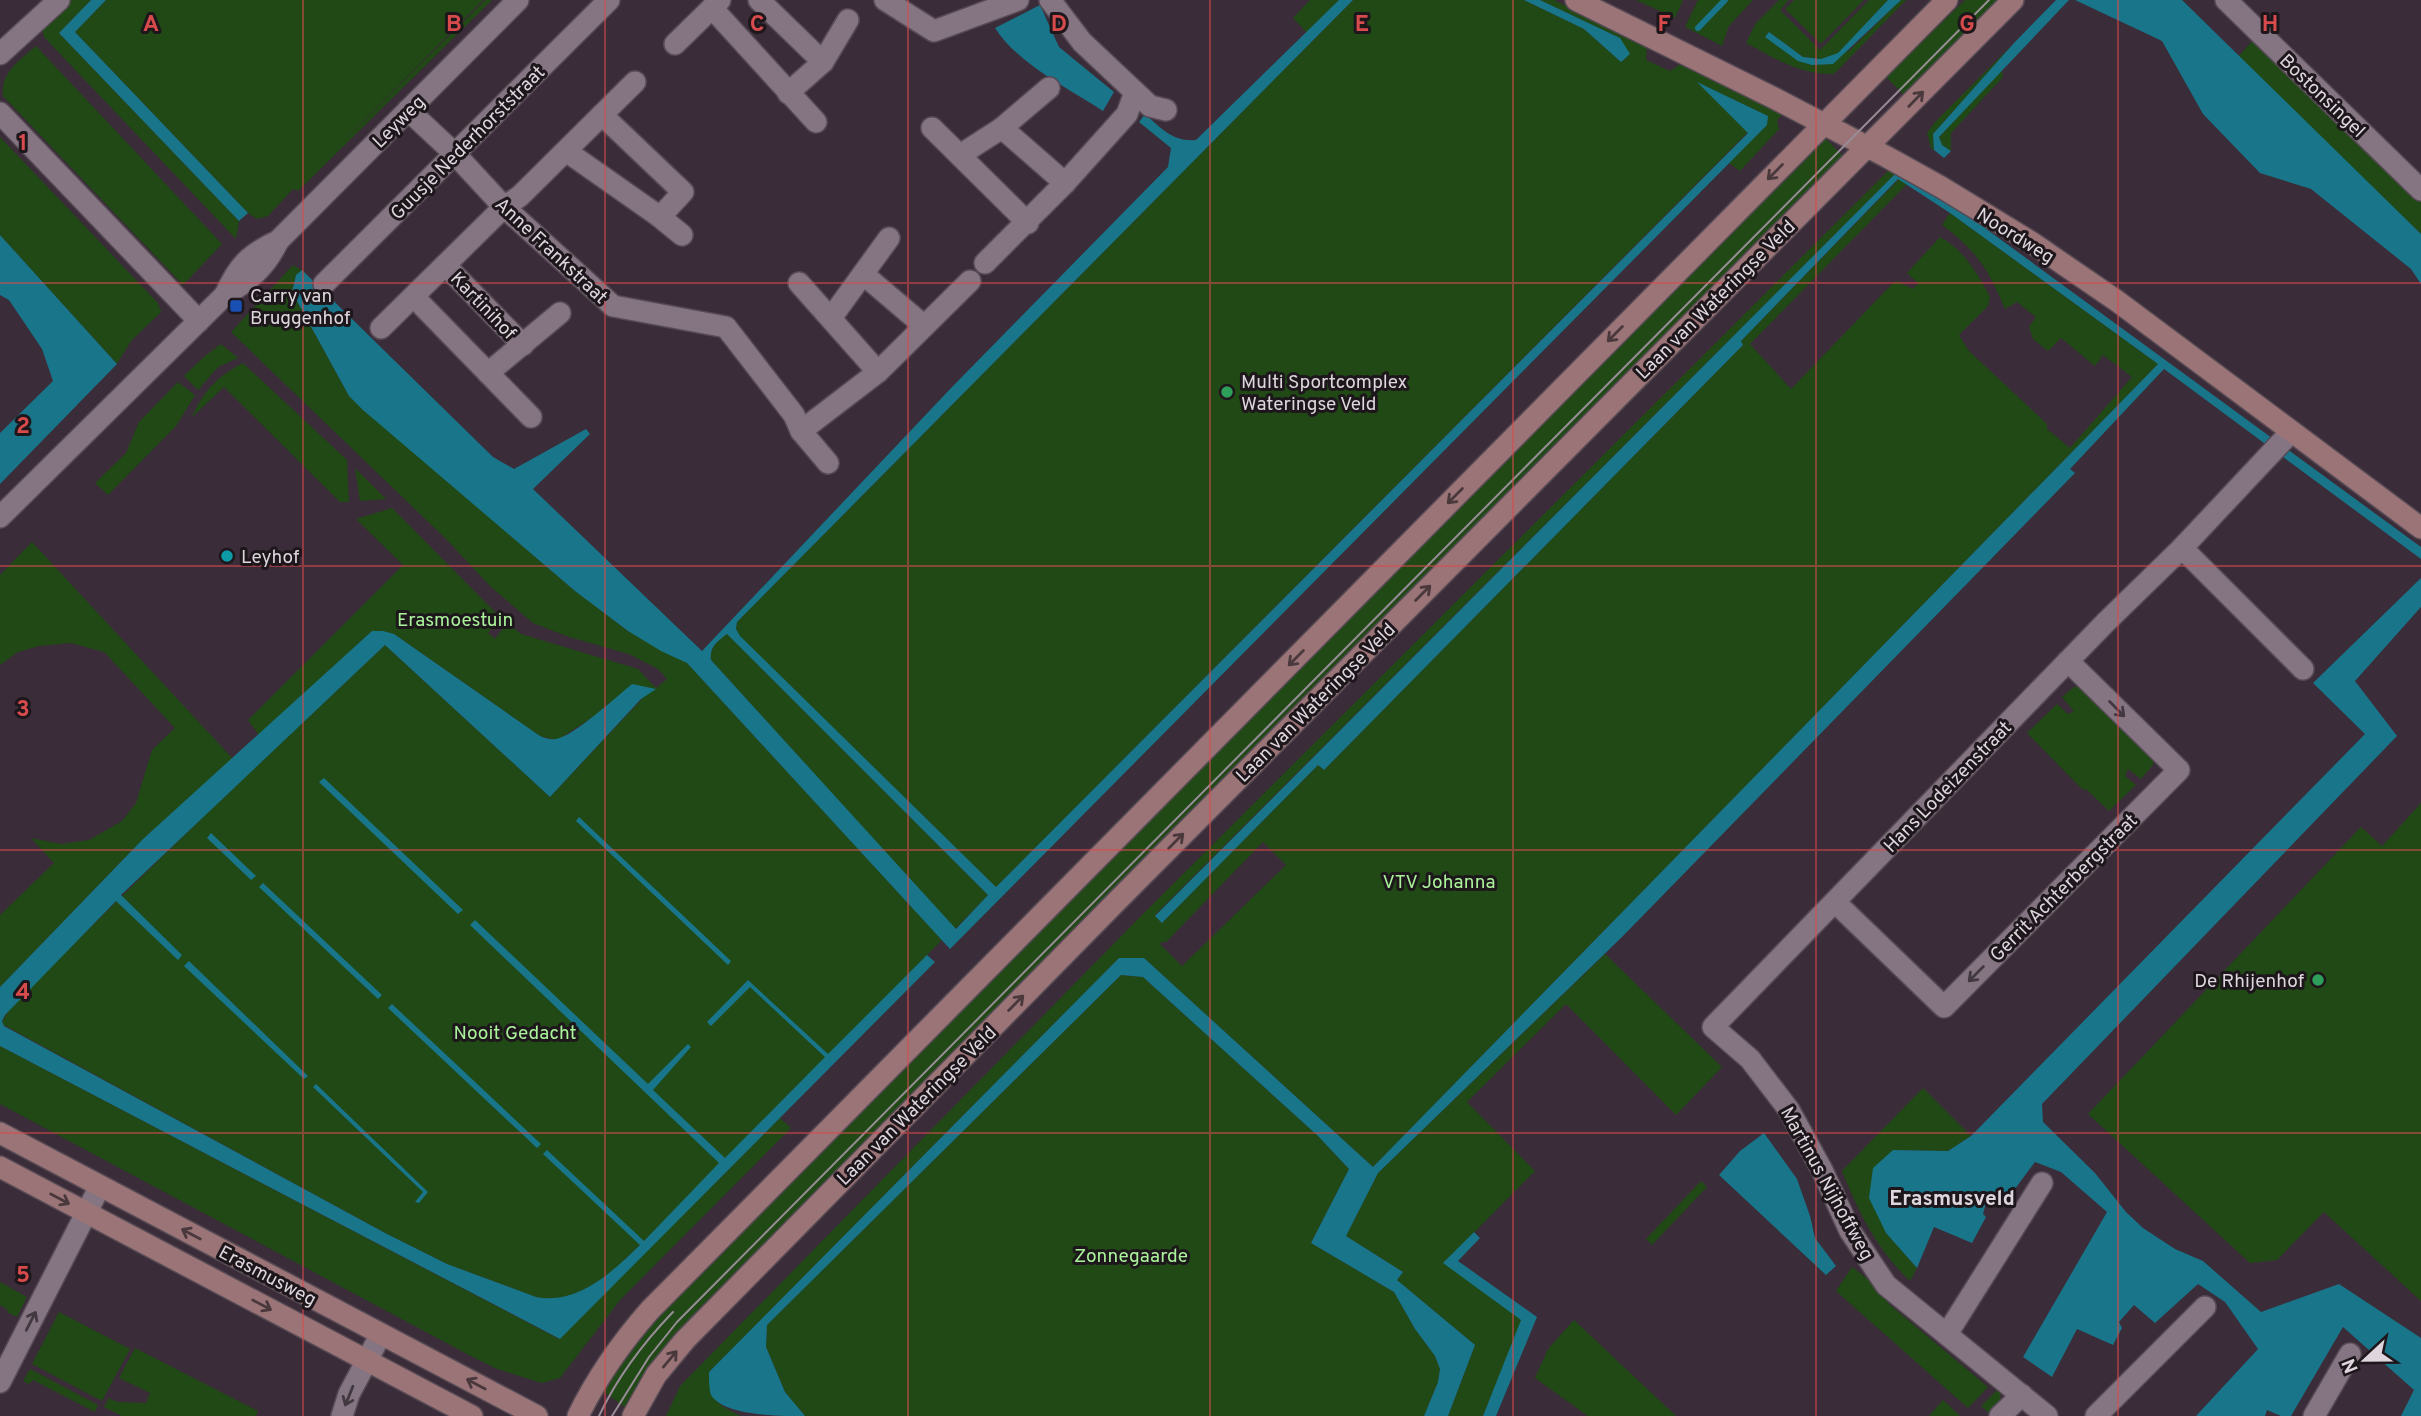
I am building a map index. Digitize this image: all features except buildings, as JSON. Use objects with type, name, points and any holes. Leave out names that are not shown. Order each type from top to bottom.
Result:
[{"type":"street","points":[[0,54],[59,0]]},
{"type":"street","name":"Leyweg","points":[[0,517],[225,295],[235,272],[247,260],[258,250],[278,241],[518,0]]},
{"type":"street","name":"Guusje Nederhorststraat","points":[[324,284],[608,0]]},
{"type":"street","points":[[759,0],[822,62]]},
{"type":"street","points":[[885,0],[934,31],[1018,0]]},
{"type":"street","points":[[1050,0],[1082,42],[1150,106],[1166,110]]},
{"type":"street","name":"Noordweg","points":[[1576,0],[1867,147],[1941,187],[2031,242],[2117,301],[2281,442],[2421,528]]},
{"type":"street","points":[[578,1416],[589,1393],[622,1342],[650,1310],[1947,0]]},
{"type":"street","name":"Laan van Wateringse Veld","points":[[633,1416],[656,1375],[685,1340],[2013,0]]},
{"type":"street","name":"Bostonsingel","points":[[2226,0],[2421,190]]},
{"type":"street","points":[[675,44],[716,4],[788,93],[816,122]]},
{"type":"street","points":[[788,93],[822,62],[848,20]]},
{"type":"street","name":"Kartinihof","points":[[381,328],[635,82]]},
{"type":"street","points":[[960,155],[1002,128],[1049,88]]},
{"type":"street","points":[[985,263],[1028,223],[1127,114],[1135,92]]},
{"type":"street","name":"Anne Frankstraat","points":[[408,110],[503,207],[613,306],[726,327],[794,415],[801,431],[828,463]]},
{"type":"street","points":[[0,113],[199,321]]},
{"type":"street","points":[[602,115],[683,192],[660,217]]},
{"type":"street","points":[[932,128],[1028,223]]},
{"type":"street","points":[[1002,128],[1065,183]]},
{"type":"street","points":[[566,151],[682,235]]},
{"type":"street","points":[[831,318],[889,238]]},
{"type":"street","name":"Kartinihof","points":[[445,265],[523,345]]},
{"type":"street","points":[[863,274],[923,325]]},
{"type":"street","points":[[801,431],[878,372],[970,281]]},
{"type":"street","points":[[799,283],[878,372]]},
{"type":"street","points":[[414,297],[531,417]]},
{"type":"street","name":"Kartinihof","points":[[488,373],[560,313]]},
{"type":"street","name":"Hans Lodeizenstraat","points":[[1713,1027],[2068,661],[2182,548],[2281,442]]},
{"type":"street","points":[[2182,548],[2303,669]]},
{"type":"street","name":"Gerrit Achterbergstraat","points":[[1835,902],[1944,1007],[2179,770],[2068,661]]},
{"type":"street","name":"Martinus Nijhoffweg","points":[[1713,1027],[1750,1059],[1789,1110],[1822,1170],[1850,1231],[1886,1284],[2048,1416]]},
{"type":"street","name":"Erasmusweg","points":[[0,1133],[537,1416]]},
{"type":"street","name":"Erasmusweg","points":[[0,1167],[472,1416]]},
{"type":"street","points":[[1947,1334],[2042,1182]]},
{"type":"street","points":[[0,1382],[100,1186]]},
{"type":"street","points":[[2096,1416],[2205,1307]]},
{"type":"street","points":[[342,1416],[349,1394],[381,1334]]},
{"type":"street","points":[[2314,1416],[2350,1354]]},
{"type":"street","points":[[2000,1416],[2022,1395]]},
{"type":"green space","points":[[71,0],[91,0],[59,33],[239,221],[236,239],[44,37],[42,27]]},
{"type":"green space","points":[[106,0],[483,0],[314,170],[485,0],[492,0],[298,191],[293,189],[268,216],[257,219],[248,213],[75,32]]},
{"type":"green space","points":[[1310,0],[1339,0],[1307,33],[1293,18]]},
{"type":"green space","name":"Multi Sportcomplex Wateringse Veld","points":[[1353,0],[1524,0],[1584,29],[1621,62],[1620,38],[1540,0],[1554,0],[1647,46],[1646,60],[1670,71],[1682,63],[1784,113],[1777,120],[1779,129],[1740,171],[1729,163],[1767,125],[1768,116],[1700,84],[1748,132],[996,887],[739,636],[737,622]]},
{"type":"green space","points":[[1636,0],[1683,0],[1675,18]]},
{"type":"green space","points":[[1698,0],[1753,0],[1729,26],[1722,46],[1685,27]]},
{"type":"green space","points":[[1779,0],[1789,0],[1780,10],[1820,50],[1869,0],[1888,0],[1838,54],[1821,59],[1803,57],[1769,32],[1765,37],[1812,65],[1850,50],[1901,0],[1906,0],[1834,74],[1822,74],[1799,69],[1746,43],[1756,23]]},
{"type":"green space","points":[[1794,0],[1864,0],[1821,44],[1785,9]]},
{"type":"green space","points":[[1965,0],[1999,0],[1905,96],[1886,77]]},
{"type":"green space","points":[[2252,41],[2421,203],[2421,234],[2238,57]]},
{"type":"green space","points":[[2014,43],[1933,134],[1934,150],[1931,148],[1927,133],[1934,123]]},
{"type":"green space","points":[[36,46],[222,244],[183,285],[3,96],[8,74]]},
{"type":"green space","points":[[2002,69],[2003,77],[1951,133],[1951,151],[1942,145],[1939,137]]},
{"type":"green space","points":[[0,137],[158,303],[161,312],[131,341],[117,364],[0,235]]},
{"type":"green space","points":[[1826,139],[1843,156],[1842,161],[626,1408],[600,1389],[641,1331],[1820,140]]},
{"type":"green space","name":"VTV Johanna","points":[[1891,168],[1898,171],[1155,915],[1162,923],[1318,765],[1324,770],[1743,345],[1741,341],[1899,179],[1907,184],[1750,344],[1791,389],[1892,284],[1897,281],[1913,289],[1918,283],[1907,273],[1940,237],[1963,256],[1990,297],[1988,306],[1959,335],[1969,351],[2047,424],[2047,429],[2070,448],[2132,377],[2103,355],[2095,366],[2061,338],[2048,351],[2033,339],[2029,327],[2036,317],[2017,302],[2005,309],[1993,283],[1973,252],[1942,225],[1950,213],[2158,364],[1373,1167],[1144,958],[1119,958],[709,1372],[711,1389],[716,1400],[741,1416],[666,1416],[680,1386],[1136,921]],"holes":[[[1263,842],[1286,865],[1182,966],[1159,943],[1166,942]]]},
{"type":"green space","name":"Nooit Gedacht","points":[[293,265],[302,270],[296,275],[292,292],[349,396],[575,591],[628,631],[687,663],[942,940],[633,1252],[596,1283],[568,1296],[536,1297],[447,1264],[2,1024],[11,1008],[42,975],[186,833],[385,645],[550,797],[642,699],[609,703],[596,715],[559,739],[551,739],[540,736],[394,634],[372,631],[259,735],[248,720],[403,565],[356,519],[392,508],[500,617],[488,633],[495,639],[507,623],[521,634],[638,669],[656,688],[667,679],[658,669],[629,654],[569,637],[533,623],[490,586],[446,539],[231,332]]},
{"type":"green space","points":[[221,344],[238,358],[218,367],[198,390],[184,376]]},
{"type":"green space","points":[[243,363],[347,460],[349,502],[340,502],[224,387],[191,418],[212,386]]},
{"type":"green space","points":[[178,382],[195,395],[176,426],[108,495],[95,483],[126,453],[139,422]]},
{"type":"green space","points":[[355,468],[386,499],[360,501]]},
{"type":"green space","points":[[32,542],[233,759],[143,839],[0,987],[0,915],[54,863],[31,838],[61,844],[89,840],[122,821],[136,803],[152,750],[175,728],[104,652],[71,643],[39,646],[18,652],[0,665],[0,575]]},
{"type":"green space","points":[[727,633],[988,895],[955,929],[711,660],[713,648]]},
{"type":"green space","points":[[2079,686],[2154,754],[2153,765],[2141,779],[2128,769],[2125,776],[2136,785],[2109,811],[2086,789],[2083,790],[2027,733],[2057,704],[2068,714],[2074,711],[2062,697]]},
{"type":"green space","name":"De Rhijenhof","points":[[2421,803],[2421,1301],[2324,1212],[2277,1260],[2250,1263],[2088,1114],[2361,827],[2382,846]]},
{"type":"green space","points":[[1605,954],[1722,1067],[1676,1115],[1566,1004],[1467,1102],[1535,1171],[1444,1263],[1522,1320],[1483,1416],[1448,1416],[1475,1345],[1397,1280],[1403,1272],[1346,1236],[1378,1173]]},
{"type":"green space","name":"Zonnegaarde","points":[[1121,975],[1143,977],[1318,1136],[1349,1169],[1311,1243],[1394,1292],[1415,1329],[1435,1356],[1440,1369],[1438,1382],[1424,1416],[805,1416],[785,1392],[766,1347],[767,1325]]},
{"type":"green space","points":[[0,1046],[559,1339],[780,1118],[791,1128],[620,1300],[560,1378],[542,1383],[497,1369],[467,1354],[0,1104]]},
{"type":"green space","points":[[1923,1088],[1971,1136],[1948,1151],[1893,1150],[1886,1233],[1917,1268],[1910,1281],[1870,1230],[1842,1171]]},
{"type":"green space","points":[[1701,1181],[1707,1187],[1652,1245],[1646,1239]]},
{"type":"green space","points":[[1852,1267],[1869,1280],[1890,1305],[1988,1387],[1968,1408],[1836,1291]]},
{"type":"green space","points":[[0,1282],[27,1297],[17,1317],[0,1305]]},
{"type":"green space","points":[[59,1312],[130,1349],[102,1401],[32,1364]]},
{"type":"green space","points":[[1574,1320],[1676,1416],[1588,1416],[1535,1378],[1548,1349]]},
{"type":"green space","points":[[135,1348],[258,1411],[256,1416],[122,1416],[104,1407],[109,1398],[117,1402],[146,1403],[150,1393],[119,1378]]},
{"type":"green space","points":[[30,1369],[98,1405],[95,1412],[33,1380],[29,1384],[23,1381]]},
{"type":"green space","points":[[1999,1388],[2000,1403],[1992,1416],[1981,1406]]},
{"type":"green space","points":[[1943,1400],[1960,1416],[1929,1416]]},
{"type":"water","points":[[91,0],[106,0],[75,32],[248,213],[239,221],[59,33]]},
{"type":"water","points":[[1339,0],[1353,0],[737,622],[736,629],[740,636],[996,887],[1748,133],[1697,82],[1768,116],[1767,125],[950,949],[687,663],[628,631],[575,591],[363,410],[349,396],[292,292],[296,275],[302,270],[493,457],[514,469],[586,429],[590,434],[533,489],[702,651],[952,387],[1168,167],[1171,148],[1139,122],[1145,114],[1174,137],[1196,140]],"holes":[[[727,634],[988,895],[956,929],[711,660],[711,651],[717,642]]]},
{"type":"water","points":[[1524,0],[1540,0],[1620,38],[1630,54],[1621,62],[1584,29]]},
{"type":"water","points":[[1888,0],[1901,0],[1833,64],[1812,65],[1798,61],[1765,37],[1769,32],[1803,57],[1821,59],[1838,53]]},
{"type":"water","points":[[2056,0],[2069,0],[1939,137],[1942,145],[1951,151],[1944,158],[1934,150],[1933,134]]},
{"type":"water","points":[[2075,0],[2182,0],[2421,234],[2421,284],[2411,269],[2311,189],[2260,173],[2203,114],[2162,41]]},
{"type":"water","points":[[1040,5],[1059,47],[1114,92],[1103,111],[1030,64],[1016,53],[995,28]]},
{"type":"water","points":[[1898,171],[1959,209],[2421,547],[2421,559],[2164,369],[2070,469],[2075,473],[1622,937],[1378,1173],[1346,1236],[1403,1272],[1397,1280],[1475,1345],[1448,1416],[1424,1416],[1438,1382],[1440,1369],[1435,1356],[1415,1329],[1394,1292],[1311,1243],[1349,1169],[1318,1136],[1143,977],[1121,975],[767,1325],[766,1347],[785,1392],[805,1416],[740,1411],[718,1402],[711,1395],[709,1372],[1119,958],[1144,958],[1373,1167],[2158,364],[1950,213],[1898,179],[1741,341],[1743,345],[1324,770],[1318,765],[1162,923],[1155,916]]},
{"type":"water","points":[[0,235],[117,364],[0,484],[0,433],[53,381],[42,349],[9,300],[0,295]]},
{"type":"water","points":[[2421,578],[2421,607],[2355,681],[2397,736],[2042,1104],[2043,1122],[2095,1173],[2126,1212],[2143,1228],[2175,1249],[2203,1261],[2261,1312],[2339,1284],[2421,1338],[2421,1416],[2401,1416],[2414,1390],[2343,1327],[2291,1416],[2281,1416],[2267,1410],[2265,1416],[2196,1416],[2258,1349],[2225,1302],[2198,1284],[2155,1323],[2134,1305],[2119,1322],[2122,1328],[2113,1345],[2077,1329],[2052,1377],[2023,1357],[2107,1212],[2061,1172],[2035,1162],[2003,1205],[1988,1196],[1983,1214],[1986,1217],[1972,1243],[1934,1227],[1917,1268],[1886,1233],[1869,1198],[1873,1168],[1893,1150],[1948,1151],[1971,1136],[2365,734],[2313,683]]},
{"type":"water","points":[[372,631],[394,634],[548,739],[556,739],[573,731],[632,684],[656,689],[641,699],[550,797],[385,645],[121,895],[182,955],[178,960],[116,901],[5,1015],[2,1021],[4,1026],[447,1264],[536,1297],[551,1298],[566,1296],[593,1284],[618,1266],[640,1245],[543,1154],[547,1150],[644,1241],[719,1163],[470,925],[475,920],[648,1084],[688,1044],[691,1047],[653,1090],[725,1158],[825,1057],[750,987],[711,1026],[707,1022],[748,980],[828,1054],[927,955],[935,962],[560,1339],[0,1046],[0,987],[143,839]]},
{"type":"water","points":[[324,778],[463,910],[458,914],[319,782]]},
{"type":"water","points":[[579,817],[731,961],[728,965],[576,821]]},
{"type":"water","points":[[211,833],[256,876],[251,880],[207,838]]},
{"type":"water","points":[[263,883],[382,995],[378,999],[259,887]]},
{"type":"water","points":[[189,961],[308,1076],[304,1079],[184,966]]},
{"type":"water","points":[[392,1004],[541,1144],[537,1148],[388,1008]]},
{"type":"water","points":[[316,1084],[428,1192],[419,1203],[415,1202],[423,1192],[313,1087]]},
{"type":"water","points":[[1764,1133],[1797,1179],[1815,1238],[1836,1266],[1826,1275],[1719,1175],[1740,1151]]},
{"type":"water","points":[[1474,1232],[1480,1238],[1458,1261],[1537,1317],[1496,1416],[1483,1416],[1521,1320],[1443,1263]]},
{"type":"waterway","points":[[1698,28],[1725,0]]},
{"type":"tram line","points":[[612,1416],[649,1357],[677,1322],[1989,0]]},
{"type":"tram line","points":[[599,1416],[632,1361],[673,1312]]},
{"type":"place","name":"Carry van Bruggenhof","points":[[236,306]]},
{"type":"place","name":"Multi Sportcomplex Wateringse Veld","points":[[1227,392]]},
{"type":"place","name":"Leyhof","points":[[227,556]]},
{"type":"place","name":"De Rhijenhof","points":[[2318,980]]},
{"type":"district","name":"Erasmusveld","points":[[1952,1198]]},
{"type":"park label","name":"Erasmoestuin","points":[[455,619]]}]
